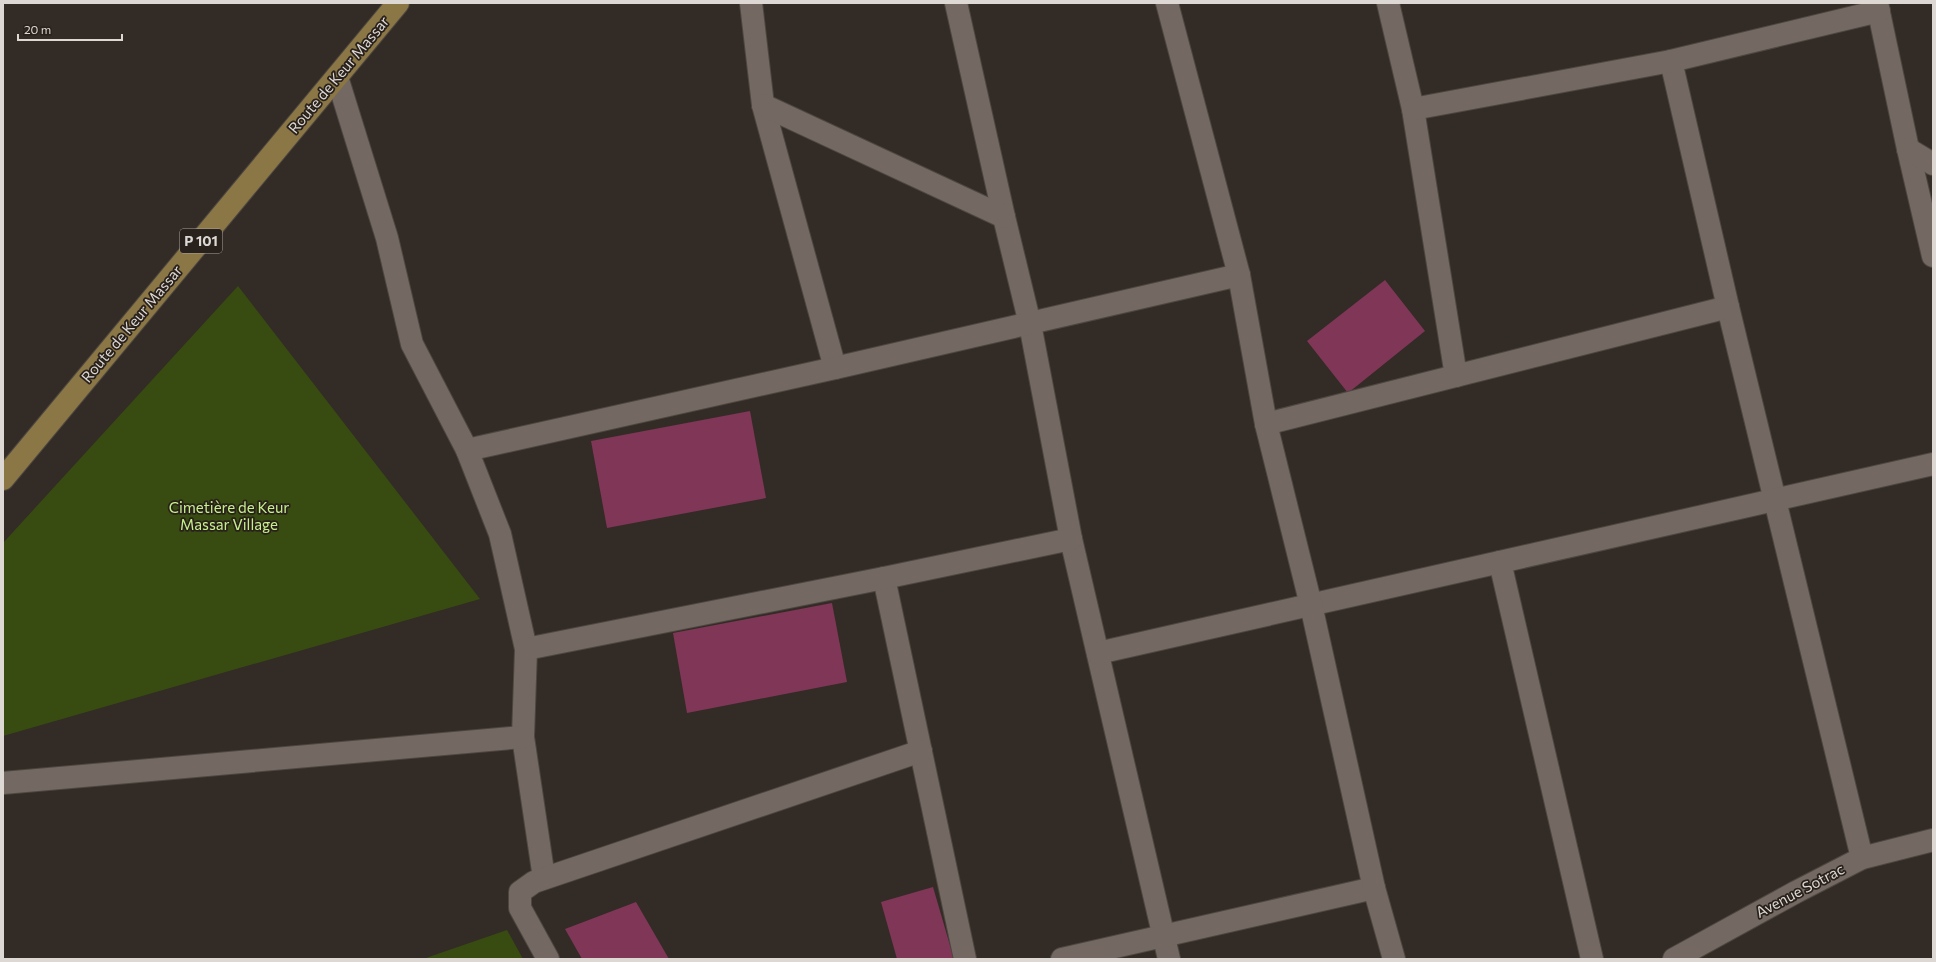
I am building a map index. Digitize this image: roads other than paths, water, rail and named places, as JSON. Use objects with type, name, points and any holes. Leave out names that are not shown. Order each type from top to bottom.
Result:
[{"type":"main road","name":"Route de Keur Massar","points":[[3,479],[398,3]]},
{"type":"street","points":[[751,3],[763,105],[836,368]]},
{"type":"street","points":[[956,3],[1004,217],[1030,324],[1072,539],[1169,959]]},
{"type":"street","points":[[1167,3],[1239,275],[1266,424],[1311,605],[1374,888],[1394,959]]},
{"type":"street","points":[[1388,3],[1413,109],[1456,376]]},
{"type":"street","points":[[1413,109],[1671,61],[1878,7],[1908,149],[1933,256]]},
{"type":"street","points":[[1671,61],[1728,307],[1862,858]]},
{"type":"street","points":[[337,77],[387,238],[412,344],[466,450],[500,534],[526,649],[523,736],[544,878]]},
{"type":"street","points":[[763,105],[1004,217]]},
{"type":"street","points":[[1908,149],[1933,164]]},
{"type":"street","points":[[466,450],[836,368],[1239,275]]},
{"type":"street","points":[[1266,424],[1728,307]]},
{"type":"street","points":[[1098,653],[1933,464]]},
{"type":"street","points":[[526,649],[1072,539]]},
{"type":"street","points":[[1500,562],[1592,959]]},
{"type":"street","points":[[884,578],[966,959]]},
{"type":"street","points":[[3,783],[523,736]]},
{"type":"street","points":[[548,959],[520,908],[520,892],[544,878],[921,750]]},
{"type":"street","name":"Avenue Sotrac","points":[[1674,959],[1796,892],[1862,858],[1933,840]]},
{"type":"street","points":[[1062,959],[1374,888]]},
{"type":"park label","name":"Cimetière de Keur Massar Village","points":[[229,516]]}]
